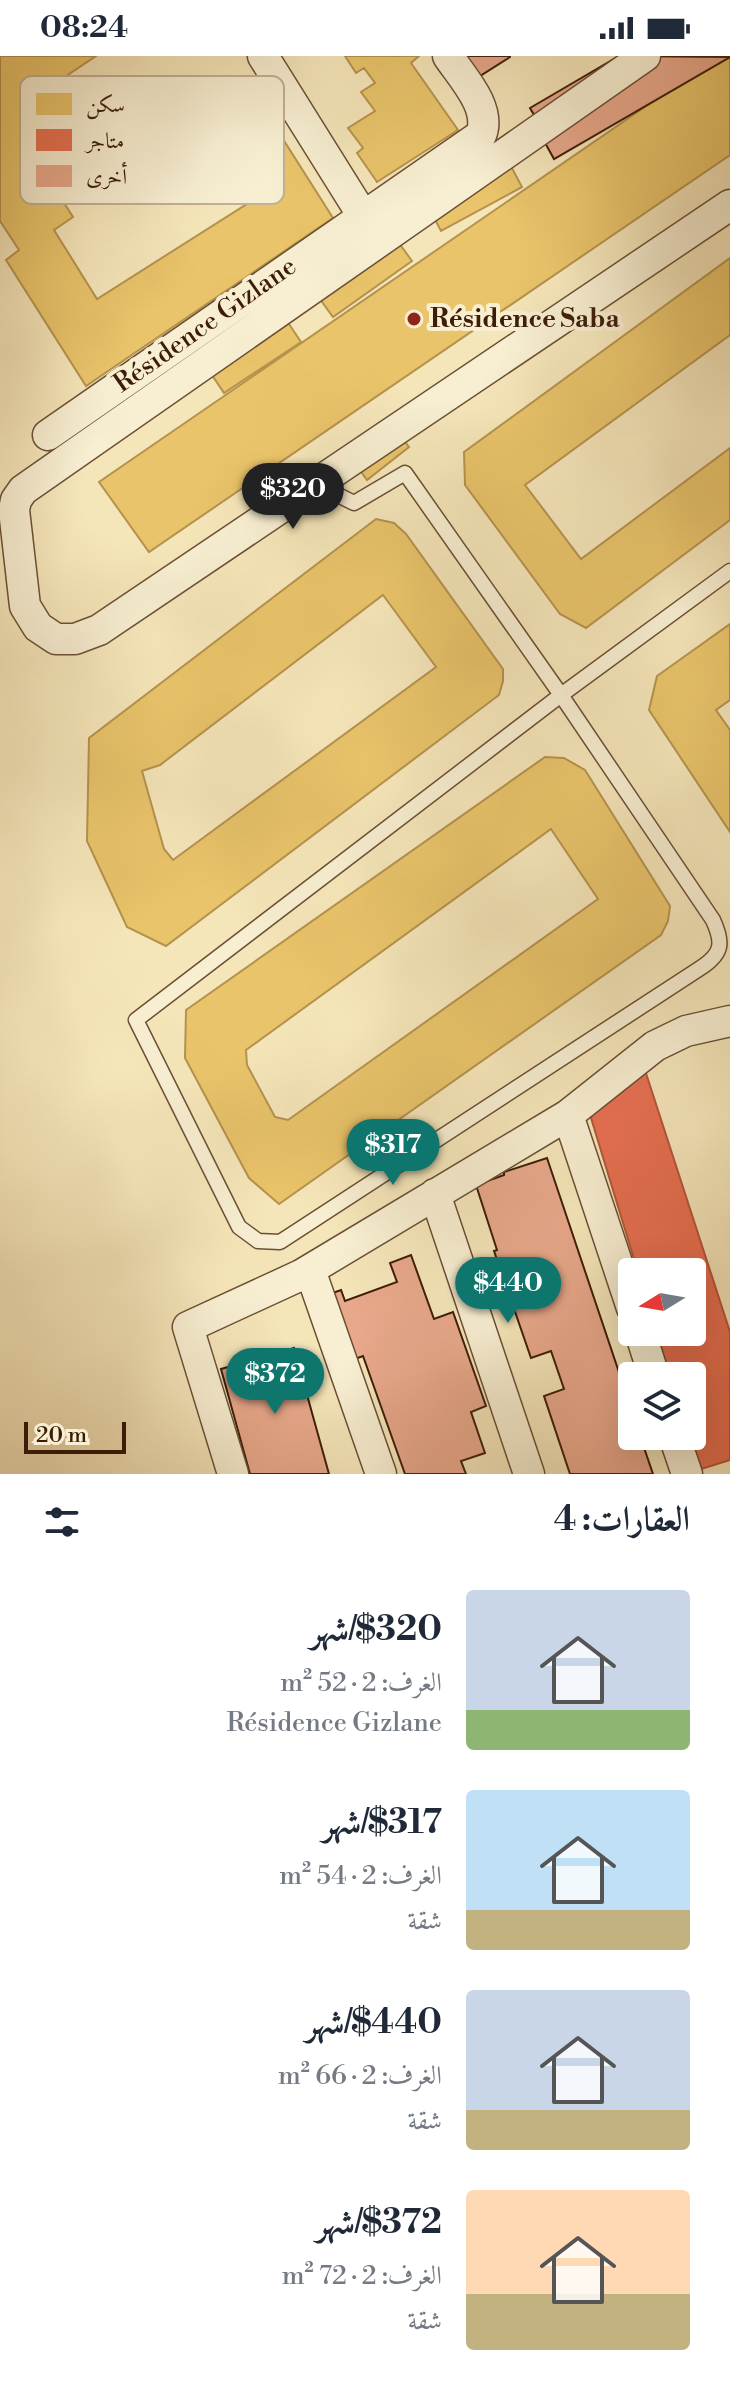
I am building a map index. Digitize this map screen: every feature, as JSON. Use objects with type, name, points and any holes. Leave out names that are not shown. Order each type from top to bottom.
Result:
[{"type":"street","points":[[263,56],[276,76]]},
{"type":"street","name":"Résidence Gizlane","points":[[48,435],[481,135],[484,127],[481,106],[448,56]]},
{"type":"street","points":[[645,56],[23,490],[14,510],[25,606],[38,627],[56,639],[75,639],[99,630],[730,205]]},
{"type":"street","points":[[284,90],[363,216]]},
{"type":"street","points":[[233,1474],[188,1327],[310,1270],[568,1115],[655,1046],[686,1031],[730,1021]]},
{"type":"street","points":[[568,1115],[618,1266]]},
{"type":"street","points":[[435,1194],[529,1474]]},
{"type":"street","points":[[310,1270],[381,1474]]},
{"type":"street","points":[[679,1450],[687,1474]]},
{"type":"lane","points":[[316,484],[354,503],[405,473],[561,695],[713,920],[719,933],[720,947],[713,959],[280,1242],[258,1241],[239,1227],[136,1020],[561,695],[730,571]]},
{"type":"building: سكن","points":[[0,56],[96,56],[66,76],[20,76],[20,204],[65,204],[73,217],[54,230],[97,299],[247,204],[284,204],[284,141],[333,218],[86,386],[6,260],[19,250],[0,221]]},
{"type":"building: سكن","points":[[345,56],[419,56],[411,63],[458,130],[377,182],[357,153],[363,148],[348,128],[375,111],[361,92],[375,83],[364,68],[356,73]]},
{"type":"building: سكن","name":"Résidence Saba","points":[[719,56],[730,56],[730,155],[149,552],[99,482]]},
{"type":"building: سكن","points":[[495,136],[522,187],[441,231],[414,180]]},
{"type":"building: سكن","points":[[375,210],[412,261],[333,317],[296,266]]},
{"type":"building: سكن","points":[[730,258],[730,335],[525,485],[581,559],[730,448],[730,520],[586,628],[560,614],[465,485],[464,452]]},
{"type":"building: سكن","points":[[263,285],[301,342],[224,393],[186,336]]},
{"type":"building: سكن","points":[[396,430],[409,447],[367,480],[354,462]]},
{"type":"building: سكن","points":[[376,519],[394,523],[406,534],[503,669],[499,695],[166,946],[127,927],[87,841],[89,738]],"holes":[[[383,595],[436,667],[173,860],[164,849],[142,771],[160,765]]]},
{"type":"building: سكن","points":[[730,624],[730,700],[716,710],[730,730],[730,832],[649,710],[657,676]]},
{"type":"building: سكن","points":[[545,757],[564,758],[585,770],[670,906],[668,921],[661,935],[279,1204],[249,1178],[185,1058],[186,1010]],"holes":[[[551,829],[598,899],[288,1120],[275,1117],[247,1065],[246,1050]]]},
{"type":"building: متاجر","points":[[643,1064],[706,1258],[634,1258],[588,1108]]},
{"type":"building: متاجر","points":[[706,1258],[730,1332],[730,1460],[698,1470],[692,1450],[706,1450],[706,1362],[665,1362],[660,1346],[706,1346]]},
{"type":"building: أخرى","points":[[441,56],[510,56],[510,57],[461,88]]},
{"type":"building: أخرى","points":[[619,56],[730,57],[554,159],[544,141],[548,139],[530,108]]},
{"type":"building: أخرى","points":[[547,1158],[618,1369],[618,1450],[645,1450],[653,1474],[570,1474],[544,1396],[564,1389],[551,1351],[531,1358],[494,1251],[497,1250],[476,1185],[504,1175],[504,1172]]},
{"type":"building: أخرى","points":[[411,1255],[434,1319],[453,1312],[486,1406],[471,1412],[485,1453],[461,1461],[466,1474],[405,1474],[363,1356],[347,1362],[324,1296],[341,1290],[345,1301],[397,1282],[390,1263]]},
{"type":"building: أخرى","points":[[294,1348],[329,1474],[250,1474],[221,1369]]},
{"type":"place","name":"Résidence Saba","points":[[414,319]]}]
